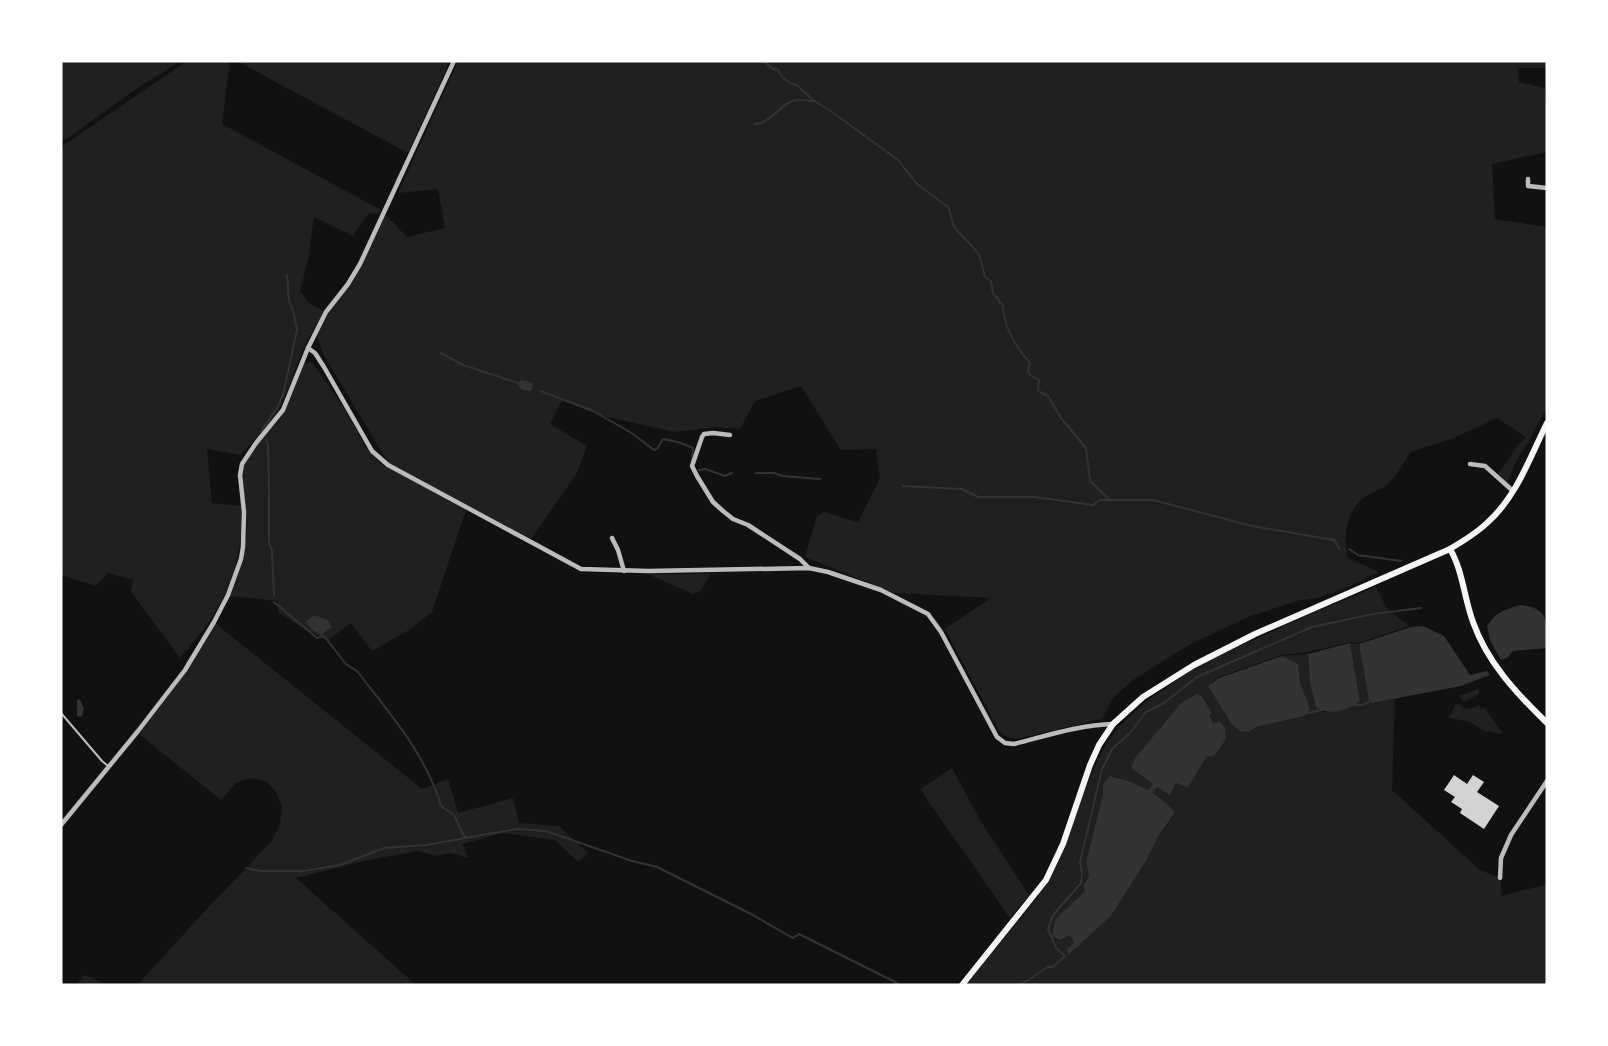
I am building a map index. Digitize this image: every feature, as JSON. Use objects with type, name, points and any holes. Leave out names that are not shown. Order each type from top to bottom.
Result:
[{"type":"main road","points":[[962,985],[1046,880],[1063,844],[1090,765],[1099,745],[1113,724],[1143,697],[1194,665],[1255,634],[1450,549],[1467,539],[1488,523],[1504,506],[1547,423]]},
{"type":"main road","points":[[1450,549],[1456,559],[1472,621],[1482,643],[1515,691],[1547,723]]},
{"type":"street","points":[[61,825],[185,670],[228,595],[241,559],[243,547],[244,512],[240,469],[256,443],[283,410],[308,348],[326,312],[348,284],[360,264],[454,61]]},
{"type":"street","points":[[1528,179],[1528,186],[1547,188]]},
{"type":"street","points":[[308,348],[315,353],[324,367],[372,451],[388,465],[581,569],[624,571],[809,568],[828,572],[881,590],[928,614],[941,632],[997,737],[1006,743],[1014,744],[1072,729],[1113,724]]},
{"type":"street","points":[[730,434],[704,434],[692,466],[696,476],[713,502],[723,511],[800,559],[809,568]]},
{"type":"street","points":[[1470,464],[1485,466],[1513,491]]},
{"type":"street","points":[[612,538],[618,550],[624,571]]},
{"type":"street","points":[[1500,878],[1501,858],[1511,835],[1547,781]]},
{"type":"lane","points":[[61,714],[102,761],[109,766]]},
{"type":"shaded area","points":[[61,61],[181,61],[136,89],[61,143]]},
{"type":"shaded area","points":[[187,61],[230,61],[222,124],[381,210],[380,213],[368,214],[353,236],[314,217],[308,261],[300,291],[310,304],[326,312],[306,344],[283,401],[264,430],[240,455],[207,449],[212,503],[241,506],[241,536],[236,565],[219,606],[180,658],[131,592],[133,580],[108,573],[96,586],[61,575],[61,147]]},
{"type":"shaded area","points":[[237,61],[450,61],[408,153]]},
{"type":"shaded area","points":[[458,61],[1547,61],[1547,68],[1518,68],[1519,82],[1545,88],[1545,100],[1547,101],[1547,152],[1492,164],[1495,219],[1547,227],[1547,407],[1516,461],[1507,483],[1498,474],[1518,445],[1526,437],[1497,418],[1454,438],[1411,452],[1388,484],[1359,502],[1350,516],[1346,533],[1348,558],[1379,572],[1331,594],[1300,600],[1248,617],[1187,646],[1133,680],[1113,698],[1102,719],[1016,739],[1005,736],[999,731],[945,629],[991,598],[894,593],[805,557],[817,516],[824,512],[858,522],[880,479],[876,449],[841,450],[801,386],[755,401],[740,429],[717,427],[674,432],[607,417],[562,401],[550,424],[587,446],[577,473],[531,539],[390,464],[323,354],[317,335],[329,313],[326,312],[347,284],[384,213],[407,237],[445,228],[438,189],[398,193]]},
{"type":"shaded area","points":[[312,362],[345,409],[365,446],[381,464],[466,510],[432,612],[409,630],[372,651],[351,623],[328,640],[301,627],[278,612],[278,601],[230,596],[241,566],[245,546],[247,525],[242,479],[243,468],[255,446],[284,413],[303,363]]},
{"type":"shaded area","points":[[522,380],[533,383],[531,391],[522,390],[517,383]]},
{"type":"shaded area","points":[[648,574],[711,574],[700,591],[693,594]]},
{"type":"shaded area","points":[[1376,587],[1387,609],[1410,626],[1358,643],[1350,642],[1308,652],[1282,655],[1219,677],[1206,687],[1208,686],[1232,725],[1240,731],[1249,732],[1256,727],[1305,716],[1310,709],[1300,682],[1298,664],[1282,656],[1308,654],[1310,683],[1316,708],[1324,712],[1360,701],[1350,643],[1359,644],[1369,701],[1372,703],[1395,699],[1392,790],[1480,870],[1500,878],[1502,896],[1547,884],[1547,985],[966,985],[1049,882],[1066,846],[1082,795],[1103,749],[1118,727],[1147,701],[1197,666],[1310,614]],"holes":[[[1197,694],[1212,713],[1209,716],[1214,724],[1207,756],[1188,788],[1176,783],[1157,787],[1153,793],[1167,804],[1175,814],[1160,833],[1146,861],[1111,916],[1068,954],[1074,943],[1070,935],[1053,936],[1055,921],[1085,891],[1081,884],[1083,886],[1089,876],[1086,862],[1103,794],[1103,784],[1123,780],[1147,790],[1153,784],[1132,768],[1135,758],[1181,703]]]},
{"type":"shaded area","points":[[1520,605],[1537,609],[1542,613],[1545,618],[1547,631],[1547,648],[1513,651],[1507,658],[1501,660],[1490,640],[1487,626],[1501,612]]},
{"type":"shaded area","points":[[314,615],[328,620],[332,627],[321,635],[311,629],[306,622]]},
{"type":"shaded area","points":[[215,623],[422,789],[448,779],[458,813],[513,798],[519,823],[559,826],[588,853],[578,862],[555,840],[503,833],[462,844],[469,858],[450,853],[437,856],[418,851],[368,860],[296,878],[416,985],[134,985],[140,982],[271,842],[280,824],[282,806],[276,792],[266,781],[250,778],[236,783],[221,800],[139,734],[184,674]]},
{"type":"shaded area","points":[[1423,626],[1444,636],[1470,675],[1487,671],[1490,675],[1461,686],[1372,703],[1369,701],[1359,644],[1411,627]]},
{"type":"shaded area","points":[[1350,643],[1360,701],[1333,712],[1316,708],[1310,683],[1308,654]]},
{"type":"shaded area","points":[[1282,656],[1298,664],[1300,682],[1310,709],[1305,716],[1256,727],[1249,732],[1240,731],[1232,725],[1208,686],[1219,678]]},
{"type":"shaded area","points":[[1479,689],[1479,694],[1464,702],[1459,696]]},
{"type":"shaded area","points":[[1197,694],[1202,697],[1212,713],[1209,716],[1214,724],[1219,721],[1225,728],[1226,739],[1214,756],[1207,756],[1188,788],[1176,783],[1170,795],[1157,787],[1153,793],[1175,813],[1160,833],[1146,861],[1111,916],[1068,955],[1067,949],[1074,943],[1070,935],[1060,940],[1052,936],[1055,920],[1085,891],[1083,886],[1089,876],[1086,862],[1103,794],[1103,784],[1110,776],[1131,782],[1148,790],[1153,784],[1131,768],[1135,758],[1181,703]]},
{"type":"shaded area","points":[[80,699],[84,709],[80,717],[77,716],[77,700]]},
{"type":"shaded area","points":[[1459,704],[1465,709],[1479,705],[1481,709],[1484,707],[1503,734],[1485,731],[1467,721],[1449,718],[1455,705]]},
{"type":"shaded area","points":[[952,768],[980,820],[1029,895],[1010,918],[921,789]]},
{"type":"shaded area","points":[[84,975],[108,985],[77,985]]},
{"type":"building","points":[[1454,775],[1467,784],[1473,775],[1484,782],[1477,792],[1499,806],[1484,829],[1460,813],[1462,809],[1451,802],[1455,797],[1444,790]]},
{"type":"waterway","points":[[764,61],[773,69],[778,70],[783,78],[797,85],[813,100],[898,160],[917,184],[948,207],[954,226],[980,257],[985,277],[991,281],[993,294],[1003,305],[1005,320],[1011,336],[1030,363],[1028,371],[1030,375],[1039,380],[1038,391],[1048,396],[1061,418],[1086,448],[1090,481],[1110,500]]},
{"type":"waterway","points":[[754,124],[764,121],[793,101],[814,101]]},
{"type":"waterway","points":[[261,431],[277,408],[283,395],[297,330],[289,301],[287,275]]},
{"type":"waterway","points":[[441,353],[463,365],[518,383]]},
{"type":"waterway","points":[[541,391],[593,411],[630,432],[654,450],[657,449],[663,439],[693,448],[692,460]]},
{"type":"waterway","points":[[266,440],[268,445],[269,543],[272,551],[274,596]]},
{"type":"waterway","points":[[699,470],[705,469],[725,476],[732,473]]},
{"type":"waterway","points":[[756,473],[774,473],[783,476],[820,479]]},
{"type":"waterway","points":[[903,486],[962,489],[978,497],[1035,497],[1093,505],[1100,500],[1153,500],[1252,526],[1334,540],[1340,549]]},
{"type":"waterway","points":[[1349,549],[1358,555],[1401,561]]},
{"type":"waterway","points":[[274,602],[317,638],[324,636],[346,664],[357,671],[394,718],[416,752],[426,769],[441,806],[454,815],[465,838],[517,829],[546,831],[632,861],[657,867],[753,915],[793,938],[799,934],[901,985]]},
{"type":"waterway","points":[[1013,985],[1022,984],[1048,967],[1053,967],[1065,956],[1056,948],[1048,929],[1053,915],[1081,883],[1080,862],[1102,769],[1112,749],[1130,733],[1146,712],[1164,703],[1197,677],[1312,627],[1373,614],[1421,608]]},
{"type":"waterway","points":[[1352,705],[1362,705],[1371,701]]},
{"type":"waterway","points":[[1307,713],[1322,710]]},
{"type":"waterway","points":[[246,868],[260,871],[303,871],[340,865],[384,848],[427,845],[465,838]]}]
